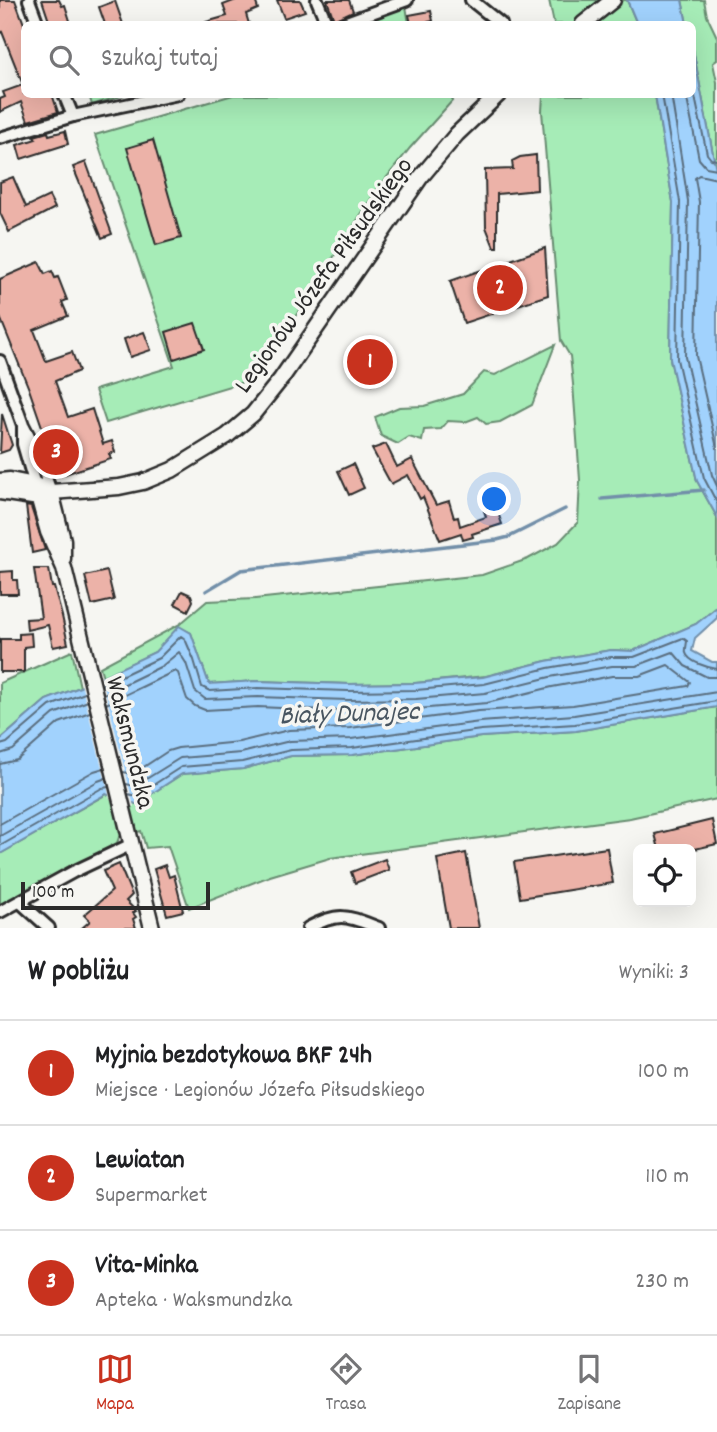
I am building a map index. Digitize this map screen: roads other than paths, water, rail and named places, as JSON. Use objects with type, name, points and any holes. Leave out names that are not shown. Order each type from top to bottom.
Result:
[{"type":"street","points":[[29,0],[37,21]]},
{"type":"street","points":[[317,0],[326,21]]},
{"type":"street","points":[[349,21],[407,0]]},
{"type":"street","points":[[471,0],[497,21]]},
{"type":"street","points":[[587,21],[613,0]]},
{"type":"street","points":[[66,98],[73,116]]},
{"type":"street","points":[[0,138],[73,116],[159,98]]},
{"type":"street","name":"Legionów Józefa Piłsudskiego","points":[[42,492],[108,489],[158,477],[200,455],[253,414],[281,379],[420,178],[457,134],[495,98]]},
{"type":"street","name":"Waksmundzka","points":[[0,360],[23,425],[37,452],[48,532],[64,568],[152,928]]},
{"type":"street","name":"Waksmundzka","points":[[23,425],[23,444],[42,492]]},
{"type":"street","points":[[0,481],[10,480],[42,492]]},
{"type":"street","points":[[0,492],[42,492]]},
{"type":"street","points":[[0,912],[73,872],[132,844]]},
{"type":"street","points":[[20,902],[49,928]]},
{"type":"street","points":[[308,928],[329,918],[342,916],[379,928]]},
{"type":"water","points":[[627,0],[682,0],[686,21],[636,21]]},
{"type":"water","points":[[696,65],[717,175],[717,517],[697,481],[670,359],[673,202],[656,98],[696,98]]},
{"type":"water","name":"Biały Dunajec","points":[[717,607],[717,618],[695,638],[692,651],[717,662],[717,707],[576,731],[481,737],[352,755],[291,756],[243,769],[182,774],[136,804],[106,794],[0,854],[0,740],[46,700],[155,652],[179,626],[191,633],[209,684],[257,681],[415,683],[483,677],[546,661],[611,650],[633,651],[696,624]]},
{"type":"waterway","points":[[602,499],[704,490]]},
{"type":"waterway","points":[[206,591],[241,570],[497,540],[509,537],[565,509]]},
{"type":"place","name":"Lewiatan","points":[[500,288]]},
{"type":"place","name":"Myjnia bezdotykowa BKF 24h","points":[[370,362]]},
{"type":"place","name":"Vita-Minka","points":[[56,452]]}]
